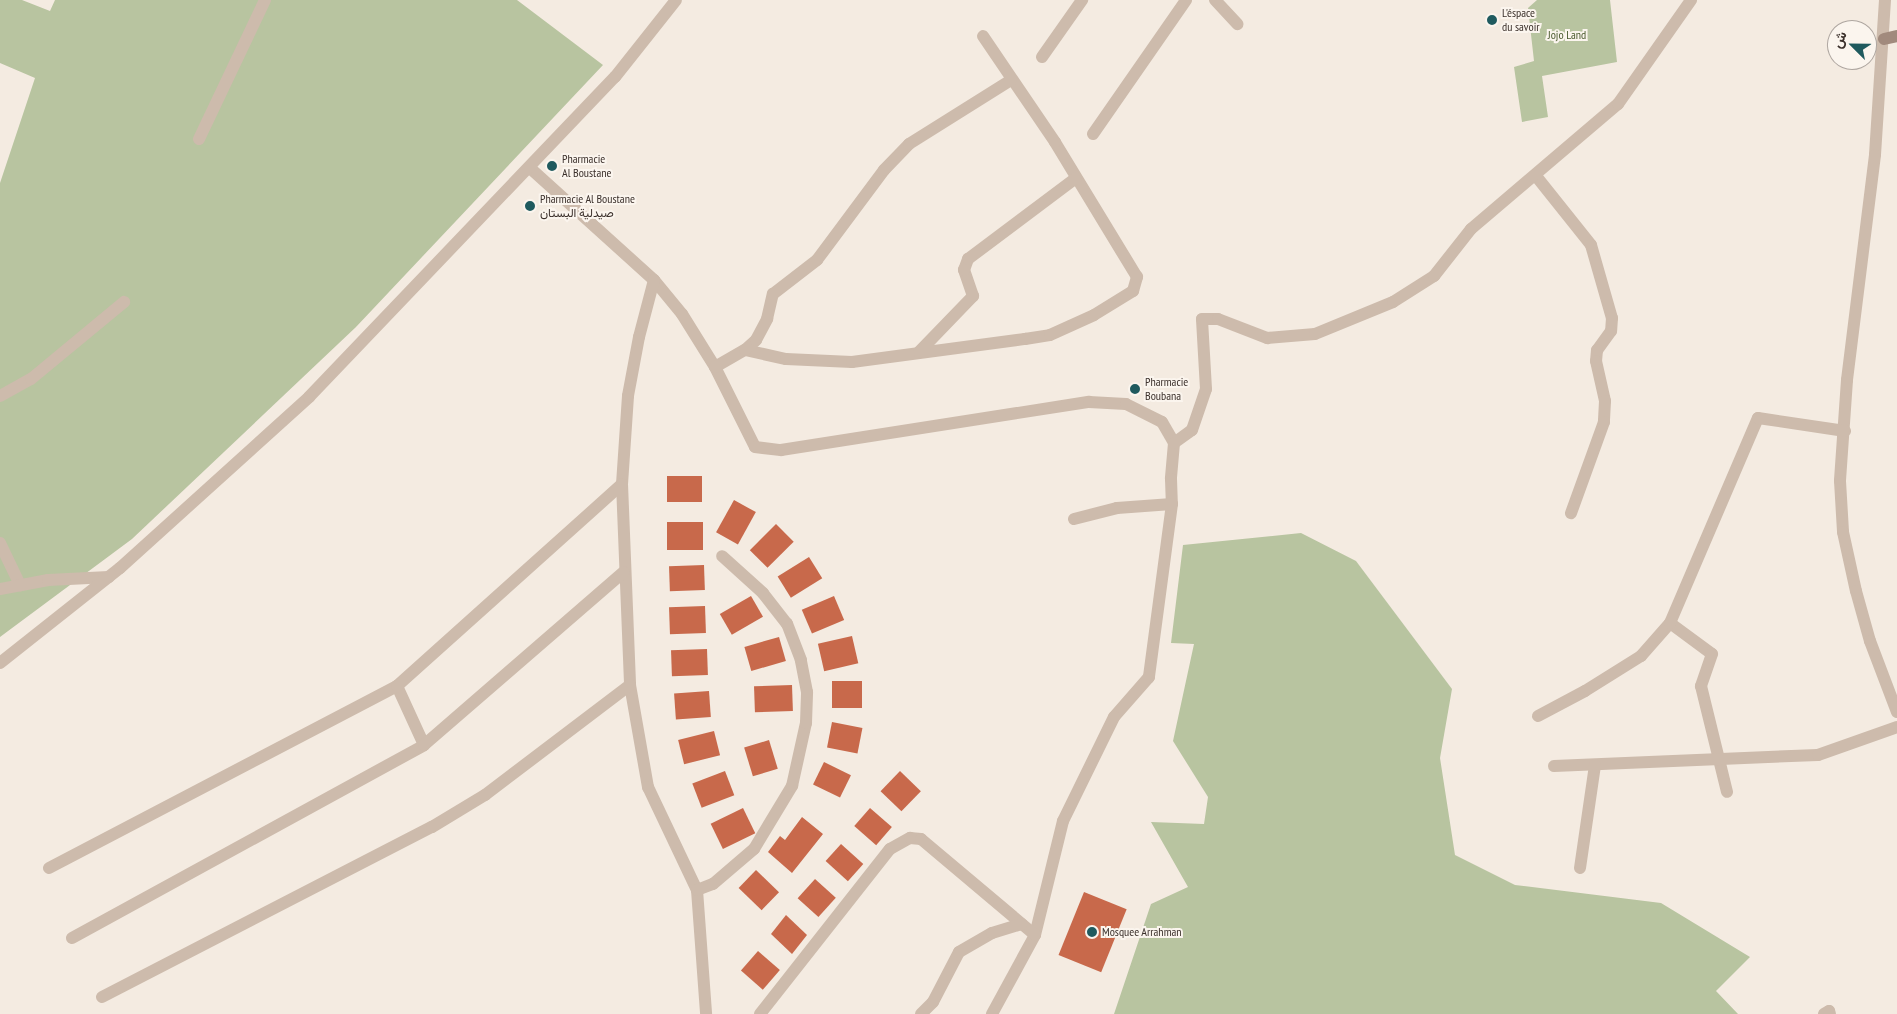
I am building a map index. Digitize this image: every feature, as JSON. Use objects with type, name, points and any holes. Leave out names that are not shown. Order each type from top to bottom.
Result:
[{"type":"main road","points":[[1884,39],[1897,36]]},
{"type":"street","points":[[199,138],[265,0]]},
{"type":"street","points":[[0,662],[109,577],[309,397],[615,77],[676,0]]},
{"type":"street","points":[[1042,57],[1082,0]]},
{"type":"street","points":[[1094,134],[1186,0]]},
{"type":"street","points":[[1215,0],[1237,24]]},
{"type":"street","points":[[1174,443],[1192,430],[1206,389],[1202,318],[1218,319],[1267,338],[1315,334],[1369,314],[1434,276],[1471,230],[1618,104],[1691,0]]},
{"type":"street","points":[[1885,0],[1884,39],[1875,155],[1848,380],[1840,481],[1843,532],[1870,641],[1897,712]]},
{"type":"street","points":[[745,350],[786,359],[852,362],[1050,335],[1094,315],[1133,291],[1137,277],[1034,108],[1011,80],[983,36]]},
{"type":"street","points":[[715,367],[745,350],[756,340],[767,319],[773,294],[817,260],[895,158],[926,131],[1011,80]]},
{"type":"street","points":[[530,168],[654,280],[682,314],[715,367],[749,440],[755,447],[768,450],[1089,402],[1126,404],[1162,422],[1174,443],[1170,479],[1172,504],[1149,677],[1114,717],[1064,821],[1036,934],[992,1014]]},
{"type":"street","points":[[1536,176],[1591,245],[1612,318],[1610,331],[1597,350],[1596,360],[1605,401],[1604,422],[1572,513]]},
{"type":"street","points":[[919,352],[973,296],[964,270],[968,259],[1076,178]]},
{"type":"street","points":[[654,280],[639,337],[628,396],[622,484],[624,572],[630,685],[648,787],[697,890],[706,1014]]},
{"type":"street","points":[[0,396],[32,378],[124,302]]},
{"type":"street","points":[[1538,716],[1585,691],[1641,656],[1670,623],[1758,418],[1845,431]]},
{"type":"street","points":[[49,868],[397,686],[622,484]]},
{"type":"street","points":[[1074,519],[1117,508],[1172,504]]},
{"type":"street","points":[[0,543],[20,585]]},
{"type":"street","points":[[697,890],[713,884],[754,849],[792,786],[806,723],[807,692],[801,660],[787,624],[762,593],[722,556]]},
{"type":"street","points":[[72,938],[424,745],[624,572]]},
{"type":"street","points":[[0,589],[20,585],[109,577]]},
{"type":"street","points":[[1670,623],[1712,654],[1701,686],[1721,759],[1727,792]]},
{"type":"street","points":[[102,998],[432,827],[485,795],[630,685]]},
{"type":"street","points":[[397,686],[424,745]]},
{"type":"street","points":[[1554,766],[1818,755],[1897,727]]},
{"type":"street","points":[[1580,868],[1595,765]]},
{"type":"street","points":[[760,1014],[890,849],[910,838],[921,839],[1036,934]]},
{"type":"street","points":[[922,1014],[932,1002],[959,952],[985,937],[1022,924]]},
{"type":"street","points":[[1824,1014],[1828,1011],[1830,1014]]},
{"type":"green space","points":[[0,0],[22,0],[50,11],[55,0],[517,0],[603,65],[356,327],[132,539],[0,637],[0,183],[35,78],[0,63]]},
{"type":"green space","name":"Jojo Land","points":[[1537,0],[1610,0],[1617,62],[1542,76],[1548,117],[1522,122],[1514,67],[1534,61],[1528,8]]},
{"type":"green space","points":[[1301,533],[1356,561],[1452,689],[1440,758],[1455,855],[1515,885],[1661,903],[1750,957],[1716,991],[1738,1014],[1114,1014],[1151,904],[1188,887],[1151,822],[1204,824],[1208,797],[1173,741],[1194,644],[1171,643],[1183,545]]},
{"type":"building","points":[[667,476],[702,476],[702,502],[667,502]]},
{"type":"building","points":[[734,500],[756,512],[738,544],[716,532]]},
{"type":"building","points":[[667,522],[703,522],[703,550],[667,550]]},
{"type":"building","points":[[776,524],[794,542],[768,568],[750,550]]},
{"type":"building","points":[[809,557],[822,578],[791,598],[778,577]]},
{"type":"building","points":[[704,565],[705,590],[670,591],[669,566]]},
{"type":"building","points":[[751,596],[763,617],[732,635],[720,614]]},
{"type":"building","points":[[834,596],[844,620],[812,634],[802,610]]},
{"type":"building","points":[[705,606],[706,633],[670,634],[669,607]]},
{"type":"building","points":[[852,636],[858,663],[824,671],[818,644]]},
{"type":"building","points":[[779,637],[786,661],[751,671],[744,647]]},
{"type":"building","points":[[707,649],[708,675],[672,676],[671,650]]},
{"type":"building","points":[[832,681],[862,681],[862,708],[832,708]]},
{"type":"building","points":[[792,685],[793,711],[755,712],[754,686]]},
{"type":"building","points":[[709,691],[711,717],[676,719],[674,693]]},
{"type":"building","points":[[832,722],[862,728],[857,753],[827,748]]},
{"type":"building","points":[[714,731],[720,755],[684,764],[678,740]]},
{"type":"building","points":[[769,740],[778,769],[753,776],[744,748]]},
{"type":"building","points":[[824,762],[851,775],[840,798],[813,784]]},
{"type":"building","points":[[725,771],[734,795],[702,808],[692,784]]},
{"type":"building","points":[[900,771],[921,791],[901,811],[881,791]]},
{"type":"building","points":[[743,808],[755,833],[723,849],[711,824]]},
{"type":"building","points":[[870,808],[892,827],[876,845],[854,826]]},
{"type":"building","points":[[802,817],[823,834],[792,873],[768,852],[780,836],[785,840]]},
{"type":"building","points":[[841,844],[863,864],[848,881],[826,861]]},
{"type":"building","points":[[756,870],[779,892],[762,910],[739,888]]},
{"type":"building","points":[[815,879],[836,898],[818,917],[798,898]]},
{"type":"building","name":"Mosquee Arrahman","points":[[1084,892],[1127,909],[1101,972],[1059,955]]},
{"type":"building","points":[[786,915],[807,935],[792,954],[771,934]]},
{"type":"building","points":[[758,951],[780,970],[763,990],[741,971]]},
{"type":"place","name":"L'éspace du savoir","points":[[1492,20]]},
{"type":"place","name":"Pharmacie Al Boustane","points":[[552,166]]},
{"type":"place","name":"Pharmacie Al Boustane صيدلية البستان","points":[[530,206]]},
{"type":"place","name":"Pharmacie Boubana","points":[[1135,389]]},
{"type":"place","name":"Mosquee Arrahman","points":[[1092,932]]}]
